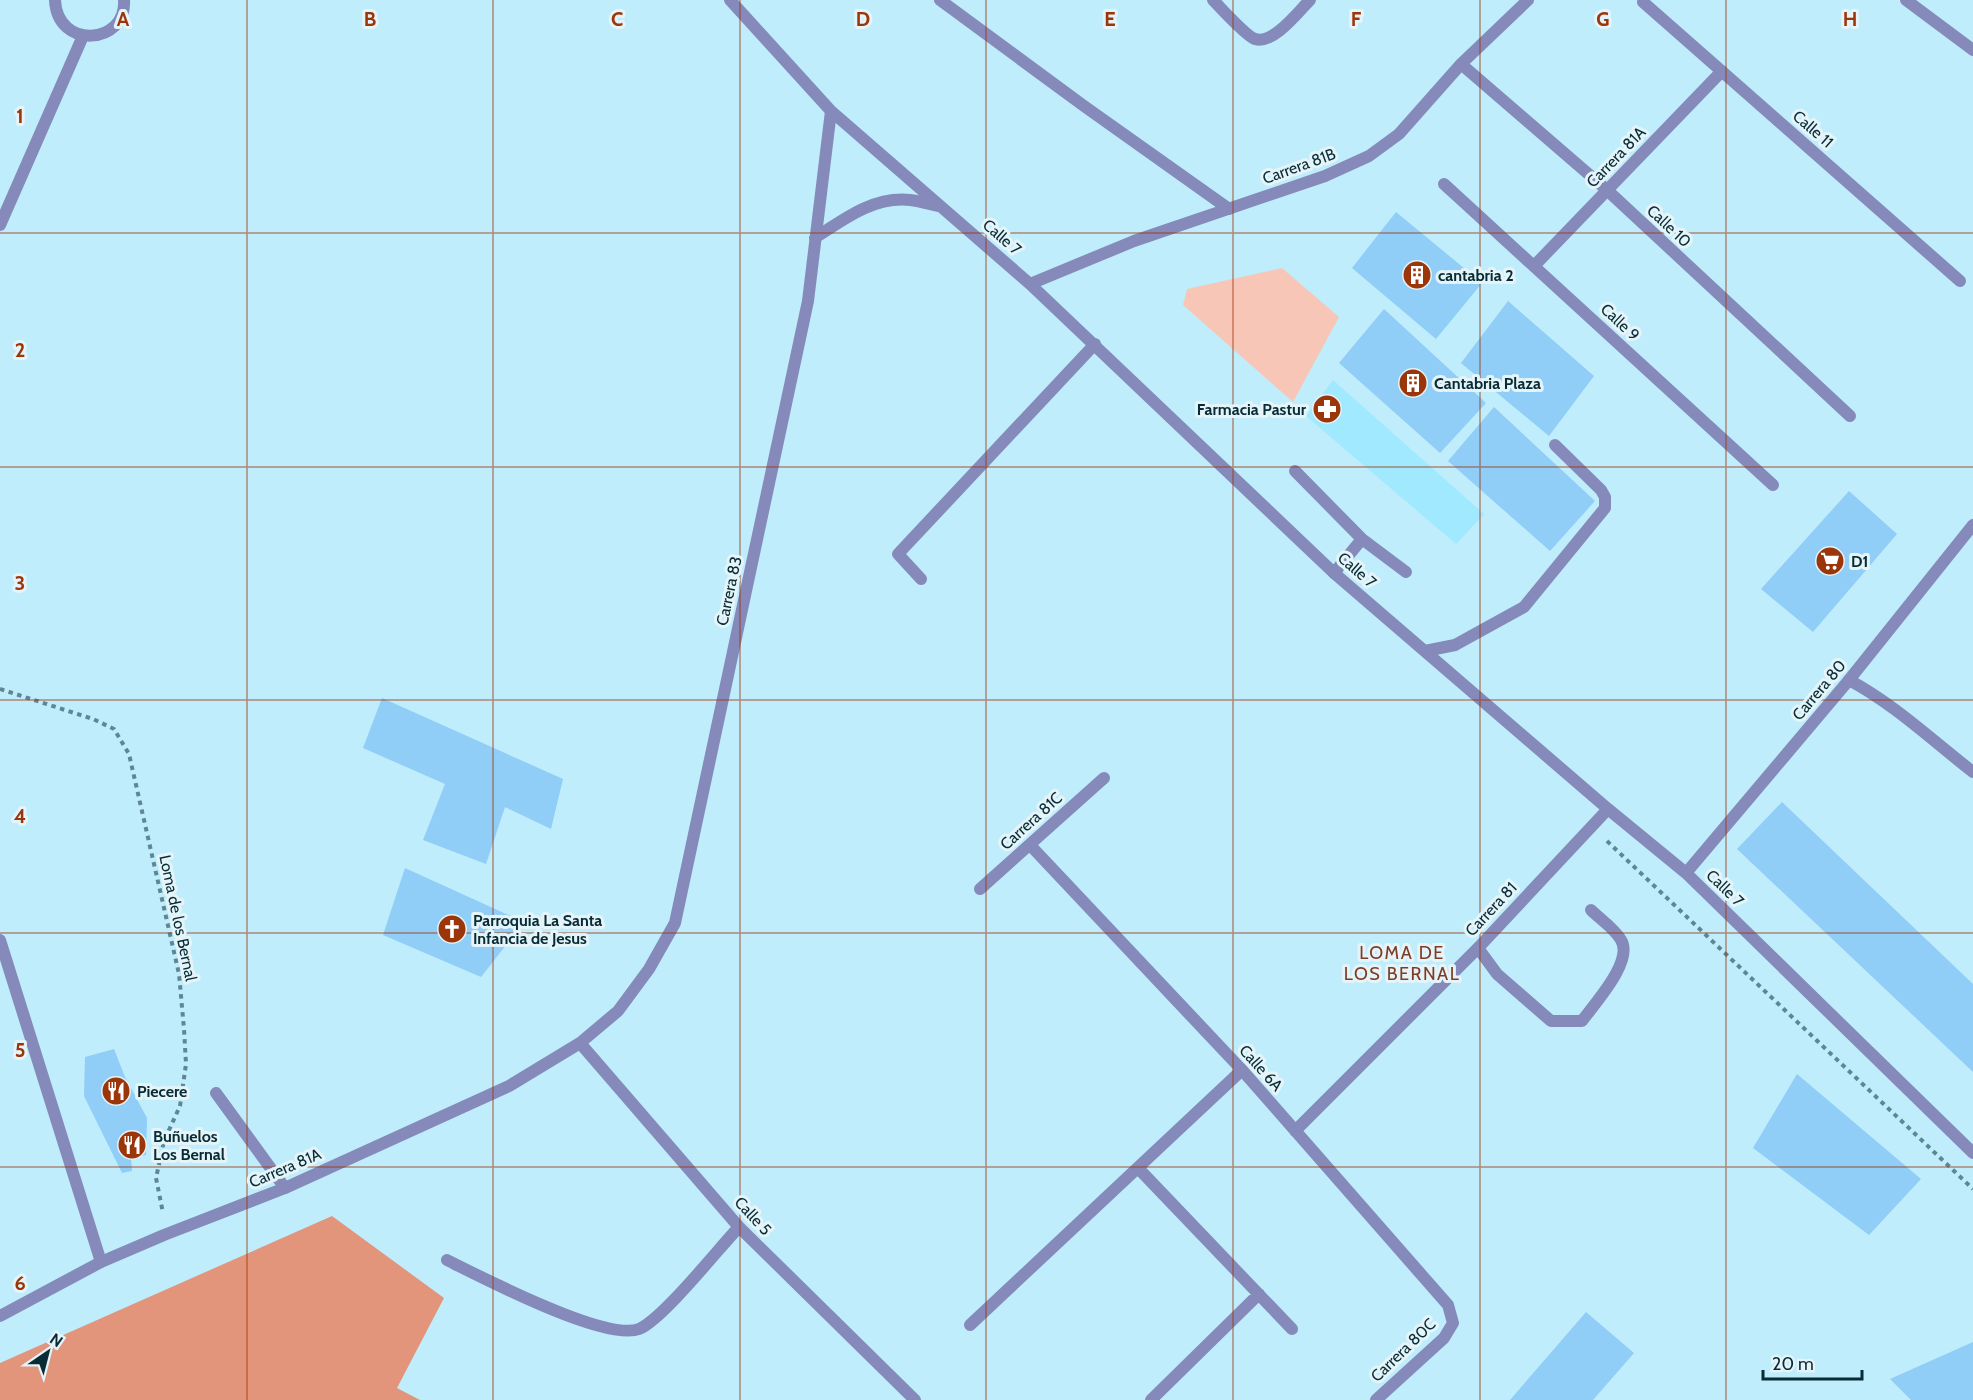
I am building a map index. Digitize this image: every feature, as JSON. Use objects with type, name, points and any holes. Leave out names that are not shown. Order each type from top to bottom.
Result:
[{"type":"street","points":[[55,0],[55,13],[65,26],[83,36],[101,35],[117,24],[125,8],[124,0]]},
{"type":"street","name":"Calle 7","points":[[730,0],[831,111],[1030,284],[1335,573],[1686,873],[1973,1153]]},
{"type":"street","points":[[940,0],[1229,209]]},
{"type":"street","points":[[1213,0],[1252,39],[1263,40],[1275,35],[1310,0]]},
{"type":"street","name":"Carrera 81B","points":[[1030,284],[1134,241],[1325,176],[1369,156],[1399,134],[1461,64],[1528,0]]},
{"type":"street","points":[[1906,0],[1973,50]]},
{"type":"street","name":"Calle 11","points":[[1643,2],[1960,281]]},
{"type":"street","points":[[0,225],[83,36]]},
{"type":"street","name":"Calle 10","points":[[1461,64],[1606,190],[1850,417]]},
{"type":"street","name":"Carrera 81A","points":[[1534,266],[1722,71]]},
{"type":"street","name":"Carrera 83","points":[[580,1043],[618,1011],[649,969],[675,923],[808,301],[831,111]]},
{"type":"street","name":"Calle 9","points":[[1444,184],[1773,485]]},
{"type":"street","points":[[815,238],[847,217],[875,203],[909,200],[941,207]]},
{"type":"street","points":[[921,579],[898,554],[1095,344]]},
{"type":"street","points":[[1425,651],[1455,645],[1524,607],[1605,508],[1605,497],[1601,490],[1555,445]]},
{"type":"street","points":[[1295,471],[1362,539],[1406,572]]},
{"type":"street","name":"Carrera 80","points":[[1686,873],[1849,680],[1973,525]]},
{"type":"street","points":[[1335,573],[1362,539]]},
{"type":"street","points":[[1849,680],[1866,689],[1973,772]]},
{"type":"street","name":"Carrera 81C","points":[[980,889],[1104,778]]},
{"type":"street","name":"Carrera 81","points":[[1295,1131],[1478,948],[1608,808]]},
{"type":"street","name":"Calle 6A","points":[[1029,845],[1242,1070],[1449,1305],[1453,1323]]},
{"type":"street","points":[[1478,948],[1497,974],[1551,1021],[1582,1021],[1620,968],[1626,951],[1621,938],[1591,910]]},
{"type":"street","points":[[0,940],[101,1262]]},
{"type":"street","name":"Carrera 81A","points":[[0,1316],[101,1262],[285,1188],[509,1086],[580,1043]]},
{"type":"street","name":"Calle 5","points":[[580,1043],[739,1227],[915,1400]]},
{"type":"street","points":[[970,1325],[1242,1070]]},
{"type":"street","points":[[216,1093],[285,1188]]},
{"type":"street","points":[[1138,1168],[1292,1329]]},
{"type":"street","points":[[447,1260],[533,1302],[588,1322],[628,1331],[639,1329],[650,1322],[739,1227]]},
{"type":"street","points":[[1151,1400],[1259,1294]]},
{"type":"street","name":"Carrera 80C","points":[[1376,1400],[1444,1338],[1453,1323]]},
{"type":"path","name":"Loma de los Bernal","points":[[0,689],[93,719],[114,729],[129,754],[179,974],[184,1029],[186,1064],[180,1106],[165,1141],[156,1178],[163,1211],[164,1235]]},
{"type":"path","points":[[1591,826],[1973,1189]]},
{"type":"shaded area","points":[[1282,268],[1339,317],[1293,402],[1183,305],[1187,289]]},
{"type":"shaded area","points":[[1333,380],[1484,514],[1456,544],[1306,416]]},
{"type":"shaded area","points":[[332,1216],[444,1298],[397,1388],[420,1400],[0,1400],[0,1363]]},
{"type":"building","name":"cantabria 2","points":[[1396,212],[1482,283],[1436,339],[1352,268]]},
{"type":"building","points":[[1508,301],[1594,376],[1549,436],[1461,363]]},
{"type":"building","name":"Cantabria Plaza","points":[[1384,309],[1486,403],[1440,453],[1339,363]]},
{"type":"building","name":"Cantabria Plaza","points":[[1494,407],[1595,501],[1550,551],[1448,461]]},
{"type":"building","name":"D1","points":[[1849,491],[1897,534],[1813,632],[1761,589]]},
{"type":"building","points":[[382,698],[563,779],[551,829],[505,807],[486,864],[423,840],[445,784],[363,748]]},
{"type":"building","points":[[1782,802],[1973,984],[1973,1072],[1737,849]]},
{"type":"building","name":"Parroquia La Santa Infancia de Jesus","points":[[405,868],[524,922],[481,977],[383,935]]},
{"type":"building","points":[[114,1049],[125,1077],[147,1118],[146,1155],[131,1158],[132,1171],[122,1173],[84,1096],[85,1057]]},
{"type":"building","points":[[1797,1074],[1921,1179],[1869,1235],[1753,1148]]},
{"type":"building","points":[[1586,1312],[1634,1353],[1593,1400],[1510,1400]]},
{"type":"building","points":[[1973,1342],[1973,1400],[1911,1400],[1890,1379]]},
{"type":"place","name":"cantabria 2","points":[[1417,275]]},
{"type":"place","name":"Cantabria Plaza","points":[[1413,383]]},
{"type":"place","name":"Farmacia Pastur","points":[[1327,409]]},
{"type":"place","name":"D1","points":[[1830,561]]},
{"type":"place","name":"Parroquia La Santa Infancia de Jesus","points":[[452,929]]},
{"type":"place","name":"Piecere","points":[[116,1091]]},
{"type":"place","name":"Buñuelos Los Bernal","points":[[132,1145]]},
{"type":"district","name":"LOMA DE LOS BERNAL","points":[[1402,963]]}]
